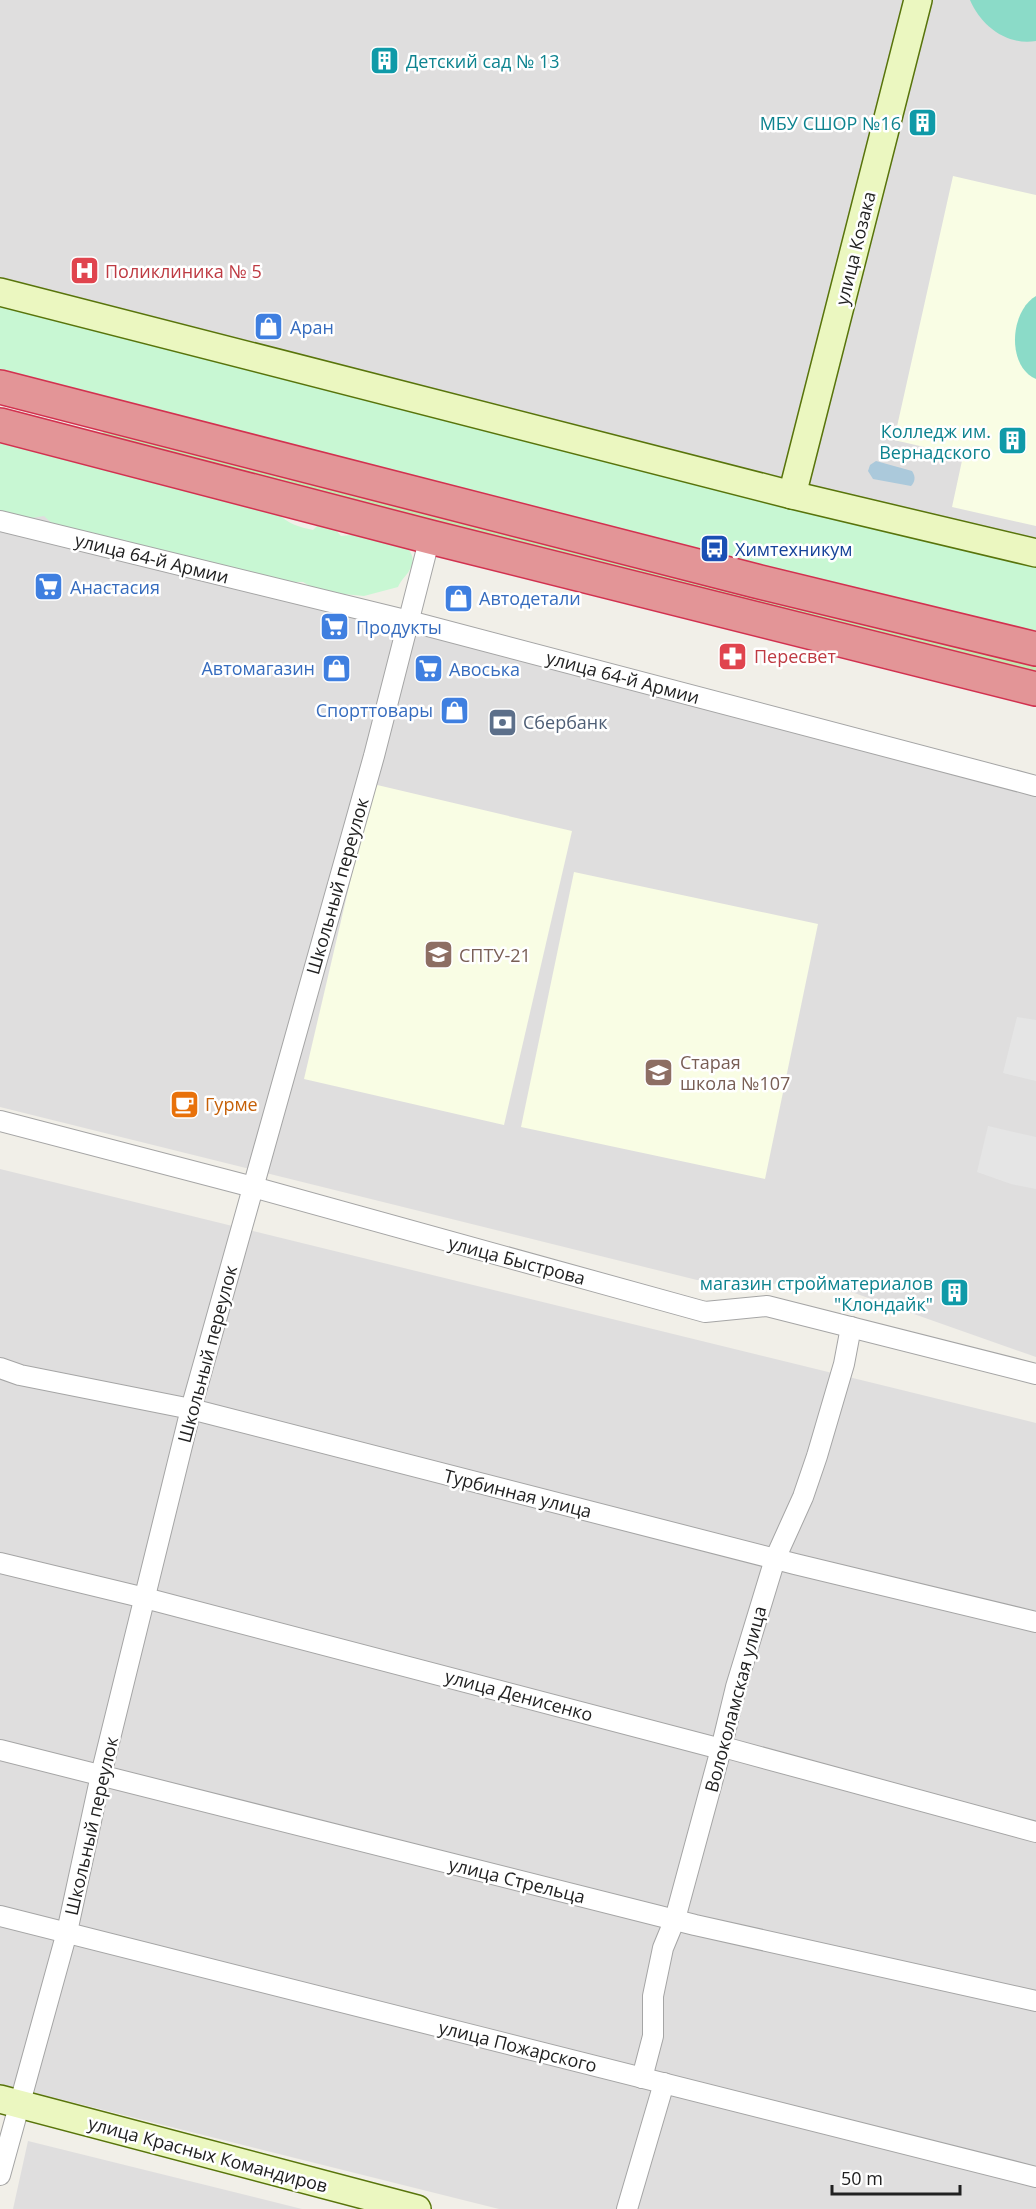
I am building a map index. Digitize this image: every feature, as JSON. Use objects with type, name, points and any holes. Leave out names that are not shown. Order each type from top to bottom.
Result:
[{"type":"highway","points":[[0,387],[756,581],[1036,649]]},
{"type":"highway","points":[[54,439],[64,403]]},
{"type":"highway","points":[[0,425],[430,537],[1036,689]]},
{"type":"street","name":"улица Козака","points":[[792,495],[918,0]]},
{"type":"street","points":[[0,292],[792,495],[1036,554]]},
{"type":"street","name":"улица 64-й Армии","points":[[0,521],[409,621],[1036,786]]},
{"type":"street","name":"Школьный переулок","points":[[0,2175],[10,2102],[67,1932],[101,1775],[191,1409],[374,756],[430,537]]},
{"type":"street","name":"улица Быстрова","points":[[0,1121],[253,1187],[705,1312],[767,1306],[1036,1374]]},
{"type":"street","name":"Волоколамская улица","points":[[642,2078],[653,2036],[653,1996],[663,1948],[675,1919],[736,1687],[775,1559],[803,1497],[817,1456],[844,1364],[851,1326]]},
{"type":"street","name":"Турбинная улица","points":[[0,1368],[20,1375],[191,1409],[775,1559],[1036,1622]]},
{"type":"street","name":"улица Денисенко","points":[[0,1563],[145,1598],[721,1749],[739,1751],[1036,1832]]},
{"type":"street","name":"улица Стрельца","points":[[0,1750],[675,1919],[1036,2001]]},
{"type":"street","name":"улица Пожарского","points":[[0,1916],[1036,2177]]},
{"type":"street","points":[[627,2209],[664,2083]]},
{"type":"street","name":"улица Красных Командиров","points":[[10,2102],[417,2209]]},
{"type":"shaded area","points":[[0,0],[1036,0],[1036,641],[0,381]]},
{"type":"shaded area","points":[[953,176],[1036,195],[1036,526],[952,507],[963,456],[894,440]]},
{"type":"shaded area","points":[[0,501],[413,615],[1036,780],[1036,1357],[843,1289],[697,1280],[0,1107]]},
{"type":"shaded area","name":"СПТУ-21","points":[[373,784],[572,831],[504,1125],[304,1079]]},
{"type":"shaded area","name":"Старая школа №107","points":[[574,872],[818,924],[765,1179],[521,1127]]},
{"type":"shaded area","points":[[1017,1017],[1036,1020],[1036,1081],[1003,1073]]},
{"type":"shaded area","points":[[988,1126],[1036,1137],[1036,1189],[1011,1184],[977,1172]]},
{"type":"shaded area","points":[[0,1169],[1036,1423],[1036,2209],[499,2209],[0,2084]]},
{"type":"shaded area","points":[[28,2141],[302,2209],[13,2209]]},
{"type":"green space","points":[[970,0],[1036,0],[1036,41],[1015,40],[996,32],[981,18]]},
{"type":"green space","points":[[1036,296],[1036,379],[1026,372],[1020,363],[1015,338],[1021,313],[1027,303]]},
{"type":"green space","points":[[0,303],[1036,565],[1036,636],[0,375]]},
{"type":"green space","points":[[107,431],[1036,664],[1036,674],[105,440],[101,433]]},
{"type":"green space","points":[[0,438],[178,486],[185,491],[278,514],[290,523],[303,528],[313,530],[319,524],[331,525],[341,536],[351,535],[358,531],[395,541],[410,551],[413,558],[411,567],[398,587],[364,596],[332,593],[315,589],[303,582],[276,582],[156,555],[133,543],[117,538],[94,539],[57,528],[44,516],[32,518],[0,514]]},
{"type":"water","points":[[876,461],[912,471],[913,483],[911,486],[873,479],[868,471],[870,465]]},
{"type":"place","name":"Детский сад № 13","points":[[385,61]]},
{"type":"place","name":"МБУ СШОР №16","points":[[922,123]]},
{"type":"place","name":"Поликлиника № 5","points":[[84,271]]},
{"type":"place","name":"Аран","points":[[269,327]]},
{"type":"place","name":"Колледж им. Вернадского","points":[[1012,441]]},
{"type":"place","name":"Химтехникум","points":[[714,549]]},
{"type":"place","name":"Анастасия","points":[[49,587]]},
{"type":"place","name":"Автодетали","points":[[458,598]]},
{"type":"place","name":"Продукты","points":[[335,627]]},
{"type":"place","name":"Пересвет","points":[[733,656]]},
{"type":"place","name":"Автомагазин","points":[[336,668]]},
{"type":"place","name":"Авоська","points":[[428,669]]},
{"type":"place","name":"Спорттовары","points":[[454,710]]},
{"type":"place","name":"Сбербанк","points":[[502,722]]},
{"type":"place","name":"СПТУ-21","points":[[438,955]]},
{"type":"place","name":"Старая школа №107","points":[[659,1072]]},
{"type":"place","name":"Гурме","points":[[184,1104]]},
{"type":"place","name":"магазин стройматериалов \"Клондайк\"","points":[[954,1293]]}]
